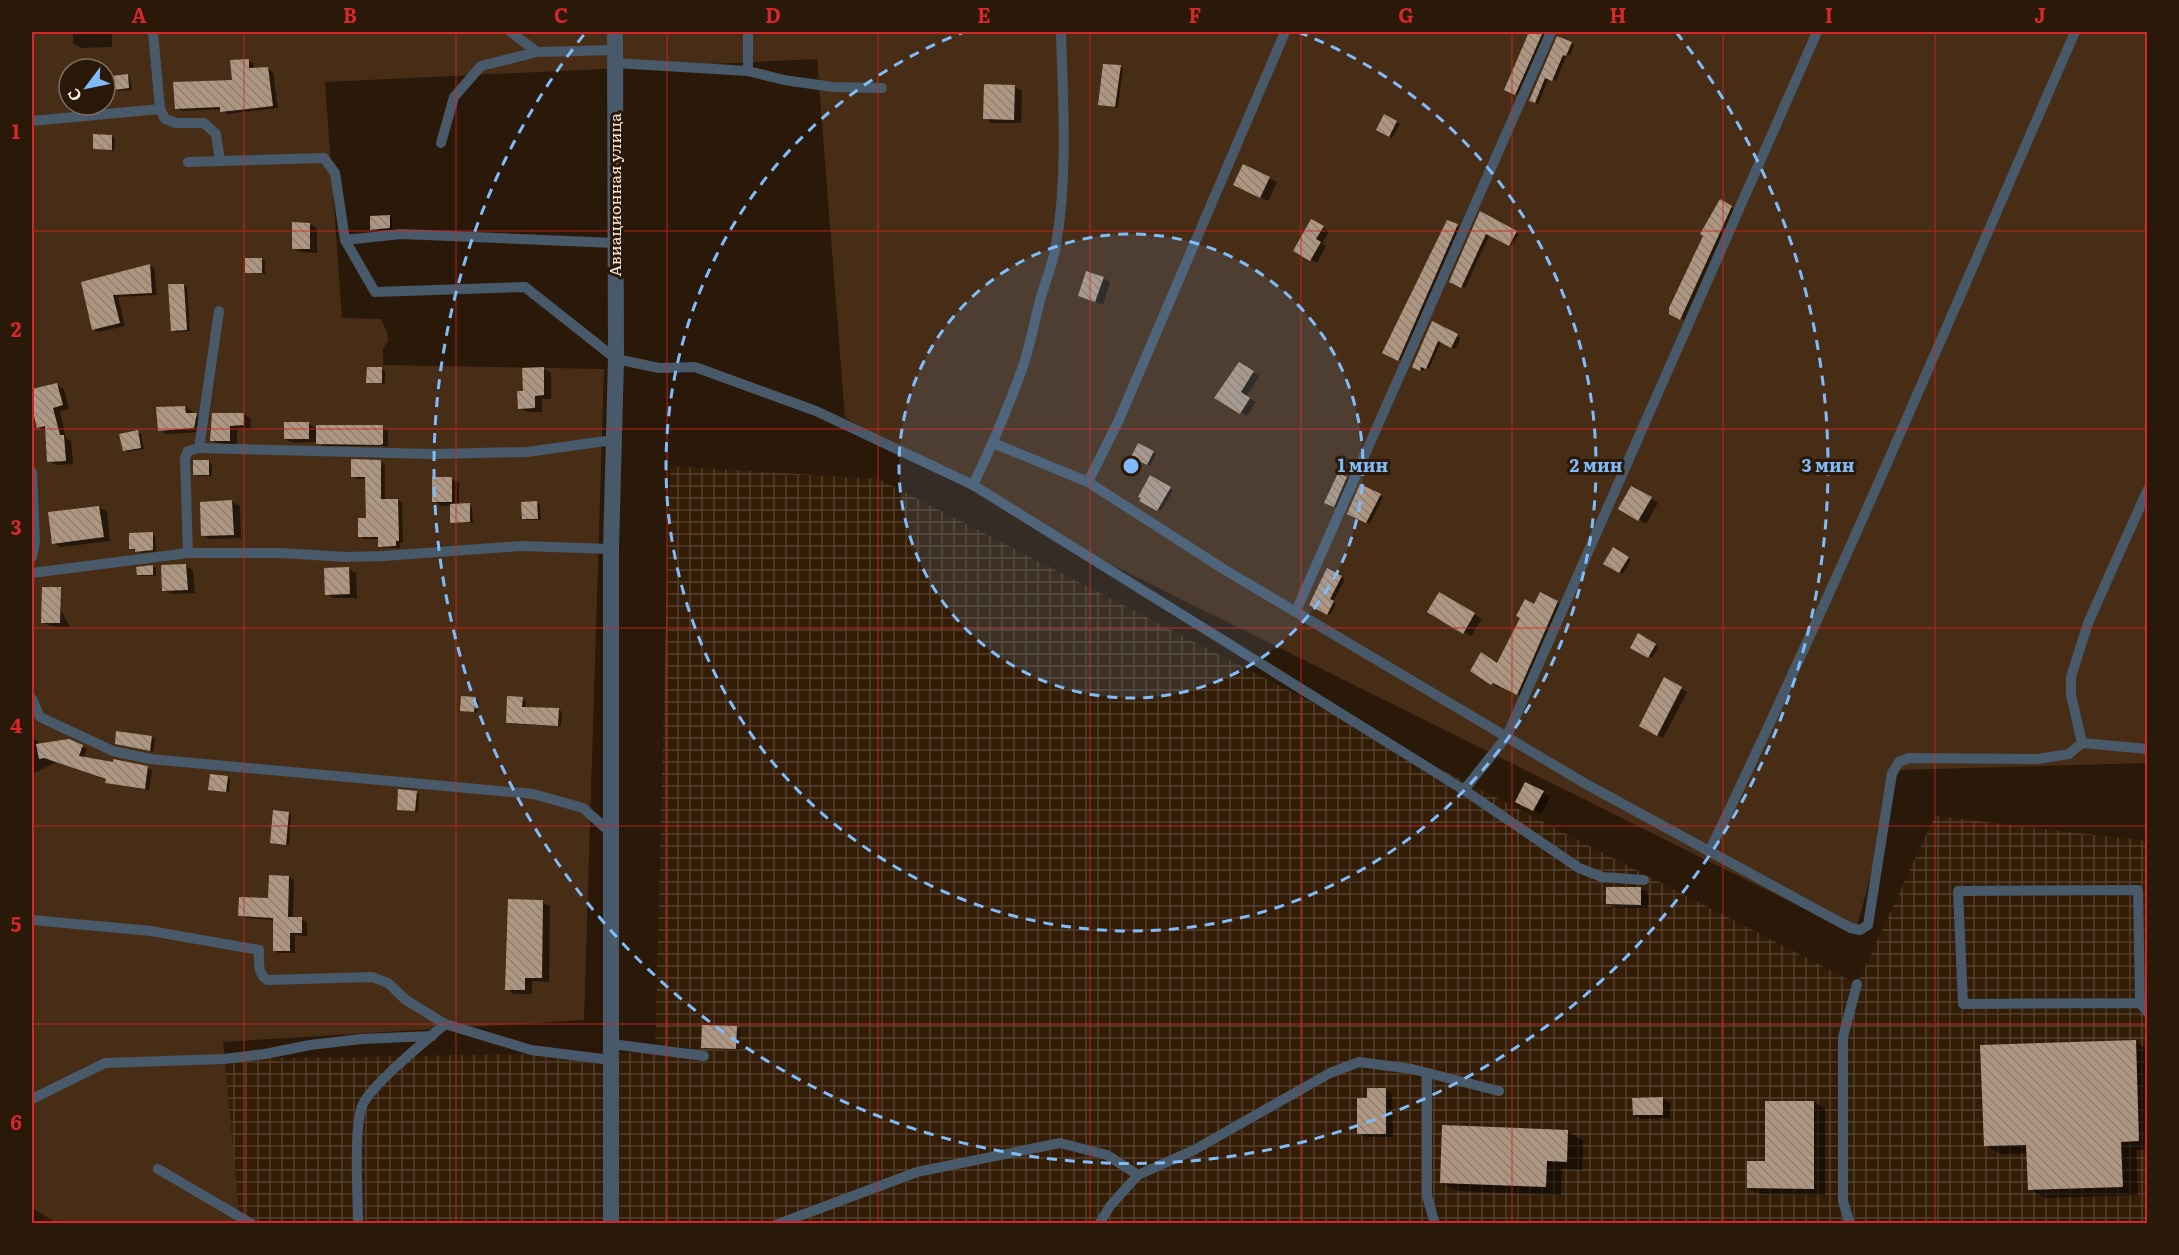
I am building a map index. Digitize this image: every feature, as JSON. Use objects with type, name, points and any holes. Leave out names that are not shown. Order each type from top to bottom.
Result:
[{"type":"street","name":"Авиационная улица","points":[[610,1224],[613,834],[612,440],[616,359],[615,32]]},
{"type":"lane","points":[[153,32],[160,109],[165,119],[176,123],[204,123],[216,134],[220,160]]},
{"type":"lane","points":[[511,32],[537,51]]},
{"type":"lane","points":[[748,32],[748,71]]},
{"type":"lane","points":[[973,484],[993,443],[1021,371],[1043,290],[1052,270],[1057,244],[1064,138],[1061,32]]},
{"type":"lane","points":[[1088,482],[1118,422],[1285,32]]},
{"type":"lane","points":[[1296,611],[1551,32]]},
{"type":"lane","points":[[1464,790],[1507,736],[1817,32]]},
{"type":"lane","points":[[1709,852],[1845,562],[2075,32]]},
{"type":"lane","points":[[441,143],[454,97],[481,66],[537,51],[748,71],[784,80],[833,87],[882,88]]},
{"type":"lane","points":[[32,121],[160,109]]},
{"type":"lane","points":[[188,162],[324,158],[335,173],[345,240],[375,292],[525,287],[616,359],[659,368],[695,367],[816,411],[973,484],[1464,790],[1579,868],[1602,877],[1644,880]]},
{"type":"lane","points":[[345,240],[400,234],[615,243]]},
{"type":"lane","points":[[199,448],[219,311]]},
{"type":"lane","points":[[188,553],[185,458],[188,451],[199,448],[432,454],[526,452],[612,440]]},
{"type":"lane","points":[[993,443],[1088,482],[1225,570],[1586,784],[1851,928],[1860,930],[1868,925],[1887,798],[1892,773],[1899,762],[1909,758],[2038,759],[2069,754],[2082,743],[2148,749]]},
{"type":"lane","points":[[32,472],[35,541],[32,557]]},
{"type":"lane","points":[[2082,743],[2071,695],[2071,677],[2088,623],[2148,489]]},
{"type":"lane","points":[[32,573],[188,553],[356,556],[521,546],[612,549]]},
{"type":"lane","points":[[32,699],[36,720],[113,751],[150,759],[533,794],[583,808],[613,834]]},
{"type":"lane","points":[[2140,1003],[1963,1004],[1958,891],[2138,890],[2140,1003],[2148,1012]]},
{"type":"lane","points":[[32,920],[150,931],[259,950],[259,968],[262,976],[267,980],[372,977],[388,982],[406,999],[445,1024],[531,1050],[704,1056]]},
{"type":"lane","points":[[1851,1224],[1843,1200],[1843,1037],[1857,984]]},
{"type":"lane","points":[[358,1224],[359,1126],[363,1104],[376,1087],[445,1024]]},
{"type":"lane","points":[[32,1099],[105,1063],[224,1059],[341,1041],[432,1036]]},
{"type":"lane","points":[[1099,1224],[1110,1206],[1138,1175],[1194,1150],[1330,1073],[1359,1062],[1427,1073],[1499,1090]]},
{"type":"lane","points":[[1427,1073],[1427,1196],[1435,1224]]},
{"type":"lane","points":[[778,1224],[917,1172],[1060,1143],[1107,1155],[1138,1175]]},
{"type":"lane","points":[[158,1169],[252,1224]]},
{"type":"shaded area","points":[[32,32],[2147,32],[2147,763],[1899,770],[1855,934],[1038,528],[845,418],[817,59],[325,82],[342,318],[381,319],[388,341],[383,348],[383,365],[604,369],[584,1020],[223,1042],[240,1223],[57,1223],[32,1208]]},
{"type":"shaded area","points":[[670,466],[879,479],[1857,984],[1935,816],[2147,841],[2147,1223],[222,1224],[224,1059],[655,1052]]},
{"type":"building","points":[[1529,32],[1543,32],[1515,95],[1504,90]]},
{"type":"building","points":[[1557,36],[1572,42],[1566,56],[1563,55],[1552,81],[1545,78],[1535,103],[1529,101]]},
{"type":"building","points":[[249,59],[249,68],[268,67],[273,106],[220,112],[220,107],[175,109],[173,82],[232,80],[230,60]]},
{"type":"building","points":[[1103,64],[1121,65],[1115,107],[1098,105]]},
{"type":"building","points":[[128,74],[129,88],[117,90],[117,75]]},
{"type":"building","points":[[984,84],[1015,85],[1014,120],[983,119]]},
{"type":"building","points":[[1384,114],[1397,121],[1389,137],[1376,130]]},
{"type":"building","points":[[93,134],[112,135],[112,150],[93,149]]},
{"type":"building","points":[[1243,164],[1270,177],[1260,198],[1233,185]]},
{"type":"building","points":[[1720,199],[1732,206],[1680,320],[1669,314],[1669,308],[1703,236],[1700,234]]},
{"type":"building","points":[[1480,211],[1517,231],[1509,246],[1486,234],[1461,288],[1449,282]]},
{"type":"building","points":[[390,215],[390,228],[370,230],[370,216]]},
{"type":"building","points":[[1311,219],[1324,226],[1316,239],[1321,242],[1310,261],[1293,251]]},
{"type":"building","points":[[1447,220],[1458,224],[1398,361],[1382,353]]},
{"type":"building","points":[[292,222],[310,223],[310,249],[292,249]]},
{"type":"building","points":[[245,258],[262,258],[262,273],[245,273]]},
{"type":"building","points":[[150,264],[152,293],[113,295],[120,323],[92,330],[81,282]]},
{"type":"building","points":[[1086,271],[1104,277],[1095,302],[1078,296]]},
{"type":"building","points":[[168,284],[184,284],[187,330],[171,331]]},
{"type":"building","points":[[1432,321],[1458,334],[1451,348],[1438,341],[1426,369],[1421,367],[1420,371],[1412,367]]},
{"type":"building","points":[[1239,362],[1254,371],[1241,392],[1250,398],[1240,414],[1214,398]]},
{"type":"building","points":[[367,367],[382,367],[382,383],[366,383]]},
{"type":"building","points":[[544,367],[544,395],[535,396],[535,408],[518,409],[517,391],[523,391],[522,368]]},
{"type":"building","points":[[57,383],[63,405],[53,408],[60,435],[64,435],[66,461],[47,462],[45,426],[37,428],[32,408],[32,389]]},
{"type":"building","points":[[185,406],[186,413],[197,413],[194,428],[158,431],[156,407]]},
{"type":"building","points":[[212,413],[244,413],[244,425],[230,426],[230,441],[210,441]]},
{"type":"building","points":[[284,422],[309,422],[309,439],[284,439]]},
{"type":"building","points":[[316,425],[383,425],[383,444],[316,444]]},
{"type":"building","points":[[138,430],[141,448],[123,451],[119,434]]},
{"type":"building","points":[[1138,443],[1154,451],[1147,465],[1131,457]]},
{"type":"building","points":[[351,459],[381,460],[381,499],[398,499],[399,541],[396,541],[396,546],[378,547],[378,537],[358,537],[358,518],[366,518],[365,477],[351,477]]},
{"type":"building","points":[[193,460],[209,460],[209,475],[193,475]]},
{"type":"building","points":[[1338,473],[1347,477],[1334,507],[1324,503]]},
{"type":"building","points":[[1150,475],[1171,487],[1157,511],[1139,501],[1141,498],[1138,497]]},
{"type":"building","points":[[432,477],[452,477],[452,502],[432,502]]},
{"type":"building","points":[[1360,484],[1381,494],[1366,523],[1347,514]]},
{"type":"building","points":[[1631,486],[1652,497],[1638,521],[1618,509]]},
{"type":"building","points":[[232,500],[234,535],[201,536],[200,502]]},
{"type":"building","points":[[537,501],[538,519],[522,519],[521,502]]},
{"type":"building","points":[[470,503],[470,522],[450,523],[450,504]]},
{"type":"building","points":[[99,506],[104,537],[52,544],[48,512]]},
{"type":"building","points":[[153,532],[153,550],[135,552],[135,549],[129,549],[129,533]]},
{"type":"building","points":[[1613,547],[1629,557],[1619,573],[1603,564]]},
{"type":"building","points":[[186,564],[188,590],[162,591],[161,565]]},
{"type":"building","points":[[153,565],[153,575],[137,575],[136,567]]},
{"type":"building","points":[[349,567],[350,594],[325,595],[324,568]]},
{"type":"building","points":[[1327,568],[1342,576],[1330,599],[1334,601],[1327,615],[1309,605]]},
{"type":"building","points":[[42,587],[61,587],[60,623],[41,623]]},
{"type":"building","points":[[1439,592],[1475,613],[1463,634],[1427,612]]},
{"type":"building","points":[[1540,592],[1558,601],[1517,695],[1493,683],[1491,685],[1470,671],[1481,652],[1497,663],[1520,618],[1516,616],[1525,599],[1534,604]]},
{"type":"building","points":[[1638,633],[1656,644],[1648,658],[1630,648]]},
{"type":"building","points":[[1664,677],[1682,687],[1657,736],[1639,726]]},
{"type":"building","points":[[461,696],[476,697],[474,712],[460,711]]},
{"type":"building","points":[[507,696],[523,697],[522,707],[559,708],[558,726],[506,723]]},
{"type":"building","points":[[116,731],[152,736],[150,751],[115,744]]},
{"type":"building","points":[[69,739],[83,745],[79,756],[113,762],[113,759],[148,766],[145,789],[105,783],[106,779],[44,758],[39,759],[36,744]]},
{"type":"building","points":[[210,774],[228,776],[226,792],[208,790]]},
{"type":"building","points":[[1525,782],[1544,791],[1533,811],[1515,802]]},
{"type":"building","points":[[398,789],[417,791],[415,811],[397,810]]},
{"type":"building","points":[[273,810],[289,812],[286,845],[270,843]]},
{"type":"building","points":[[269,875],[289,876],[288,917],[302,917],[302,933],[290,933],[290,951],[273,951],[273,918],[238,916],[239,897],[268,898]]},
{"type":"building","points":[[1606,887],[1641,887],[1641,905],[1606,904]]},
{"type":"building","points":[[508,899],[543,900],[542,978],[525,978],[525,990],[505,990]]},
{"type":"building","points":[[702,1025],[737,1026],[736,1049],[701,1048]]},
{"type":"building","points":[[2136,1040],[2139,1141],[2121,1142],[2123,1187],[2028,1190],[2026,1145],[1984,1146],[1980,1045]]},
{"type":"building","points":[[1367,1088],[1386,1088],[1386,1134],[1357,1134],[1357,1098],[1367,1098]]},
{"type":"building","points":[[1663,1097],[1663,1115],[1633,1115],[1632,1098]]},
{"type":"building","points":[[1765,1101],[1814,1101],[1814,1189],[1747,1188],[1747,1161],[1765,1161]]},
{"type":"building","points":[[1442,1125],[1568,1130],[1567,1162],[1547,1161],[1546,1187],[1440,1183]]}]
